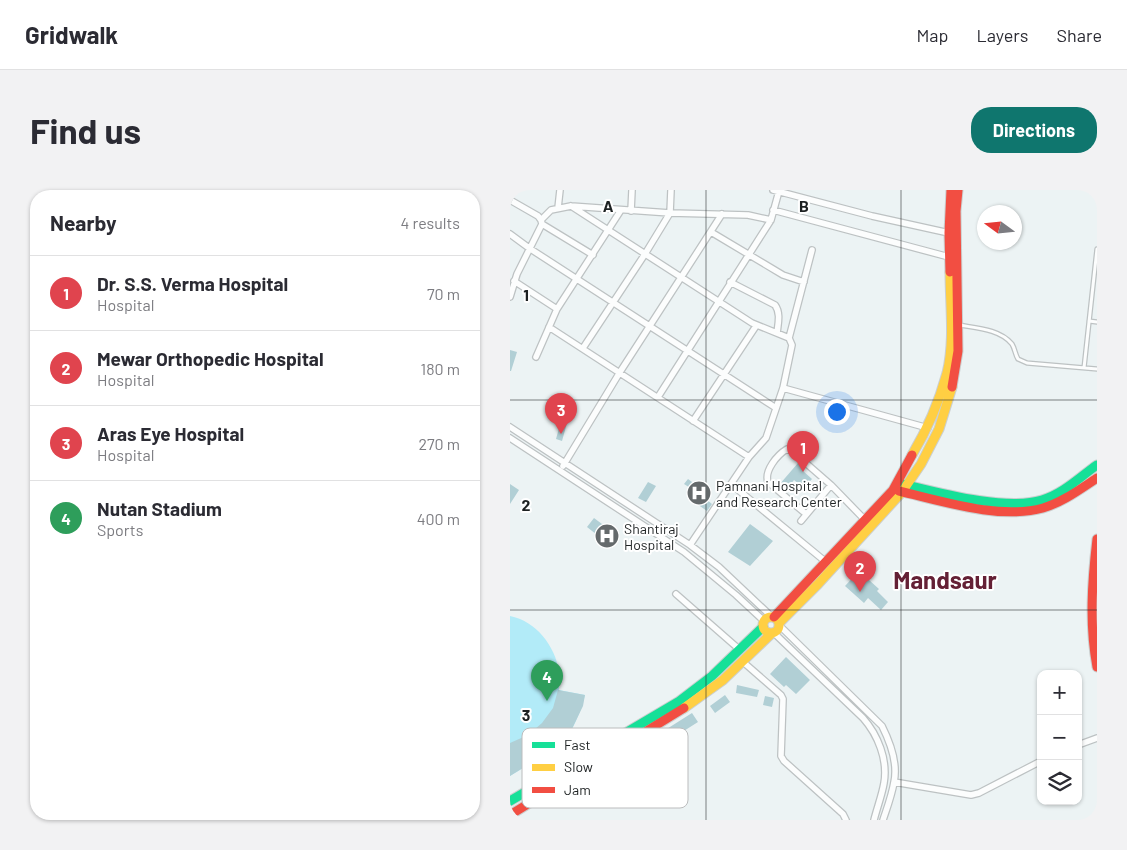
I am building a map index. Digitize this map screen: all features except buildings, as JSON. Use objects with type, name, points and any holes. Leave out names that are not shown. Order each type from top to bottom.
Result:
[{"type":"main road","points":[[634,728],[678,702],[712,676],[818,584],[921,464],[939,429],[952,390],[958,351],[949,257],[948,233],[951,190]]},
{"type":"main road","points":[[652,728],[694,702],[723,680],[742,661],[826,562],[865,520],[900,487],[928,428],[947,372],[954,324],[958,190]]},
{"type":"main road","points":[[900,487],[992,501],[1028,502],[1042,500],[1053,495],[1097,466]]},
{"type":"main road","points":[[900,487],[978,507],[1023,512],[1045,508],[1062,500],[1097,476],[1097,466]]},
{"type":"main road","points":[[1097,539],[1091,624],[1097,667]]},
{"type":"main road","points":[[510,801],[522,794]]},
{"type":"main road","points":[[510,815],[522,808]]},
{"type":"street","points":[[558,208],[560,190]]},
{"type":"street","points":[[631,211],[632,190]]},
{"type":"street","points":[[583,348],[670,213],[671,190]]},
{"type":"street","points":[[658,397],[771,220],[776,191],[872,216],[948,233]]},
{"type":"street","points":[[510,200],[593,255]]},
{"type":"street","points":[[572,206],[756,326],[789,338]]},
{"type":"street","points":[[510,297],[514,281],[542,222],[548,212],[558,208],[572,206],[670,213],[748,215],[771,220]]},
{"type":"street","points":[[536,357],[557,309],[621,210]]},
{"type":"street","points":[[774,210],[949,257]]},
{"type":"street","points":[[560,470],[620,372],[722,214]]},
{"type":"street","points":[[711,232],[783,275],[804,282]]},
{"type":"street","points":[[510,234],[776,408]]},
{"type":"street","points":[[690,545],[749,457],[766,438],[783,388],[792,345],[789,338],[812,250]]},
{"type":"street","points":[[510,271],[517,274]]},
{"type":"street","points":[[514,281],[557,309]]},
{"type":"street","points":[[730,282],[775,305],[779,314],[777,333]]},
{"type":"street","points":[[693,421],[756,326]]},
{"type":"street","points":[[549,327],[749,457]]},
{"type":"street","points":[[783,388],[928,428]]},
{"type":"street","points":[[510,427],[690,545],[719,567],[772,625],[863,718],[880,743],[885,772],[874,820]]},
{"type":"street","points":[[510,438],[684,552],[772,625],[882,726],[890,740],[895,773],[883,820]]},
{"type":"street","points":[[806,514],[768,482],[766,477],[768,471],[787,449],[792,451],[831,485],[865,520]]},
{"type":"street","points":[[731,484],[826,562]]},
{"type":"street","points":[[801,521],[831,485]]},
{"type":"street","points":[[676,594],[740,650]]},
{"type":"street","points":[[742,661],[782,695],[781,756],[843,814],[846,820]]},
{"type":"street","points":[[1082,744],[1097,738]]},
{"type":"street","points":[[880,743],[890,740]]},
{"type":"street","points":[[894,782],[971,795],[979,793],[1037,763]]},
{"type":"street","points":[[885,772],[895,773]]},
{"type":"lane","points":[[1084,368],[1097,249]]},
{"type":"lane","points":[[1089,320],[1097,322]]},
{"type":"lane","points":[[954,324],[984,329],[1000,336],[1011,343],[1016,356],[1021,362],[1097,369]]},
{"type":"shaded area","points":[[510,616],[528,623],[549,644],[559,671],[559,690],[585,695],[572,728],[522,728],[522,769],[510,776]]},
{"type":"traffic: fast","points":[[903,484],[973,500],[1027,503],[1057,494],[1097,465]]},
{"type":"traffic: fast","points":[[634,728],[678,702],[712,676],[763,627]]},
{"type":"traffic: fast","points":[[510,801],[522,794]]},
{"type":"traffic: slow","points":[[912,455],[932,416],[947,373],[951,348],[950,272]]},
{"type":"traffic: slow","points":[[779,623],[818,584],[902,492],[921,464],[939,429],[952,387]]},
{"type":"traffic: slow","points":[[768,617],[774,617],[779,622],[779,625],[777,631],[768,633],[763,628],[763,622],[768,617]]},
{"type":"traffic: slow","points":[[684,708],[723,680],[772,633]]},
{"type":"traffic: jam","points":[[950,272],[951,190]]},
{"type":"traffic: jam","points":[[952,387],[958,351],[956,211],[958,190]]},
{"type":"traffic: jam","points":[[774,617],[893,490],[912,455]]},
{"type":"traffic: jam","points":[[899,491],[990,511],[1026,511],[1043,508],[1057,502],[1097,478]]},
{"type":"traffic: jam","points":[[1097,539],[1092,603],[1094,651],[1097,667]]},
{"type":"traffic: jam","points":[[651,728],[684,708]]},
{"type":"traffic: jam","points":[[510,815],[522,808]]},
{"type":"place","name":"Aras Eye Hospital","points":[[561,434]]},
{"type":"place","name":"Dr. S.S. Verma Hospital","points":[[803,472]]},
{"type":"place","name":"Pamnani Hospital and Research Center","points":[[699,493]]},
{"type":"place","name":"Shantiraj Hospital","points":[[607,536]]},
{"type":"place","name":"Mewar Orthopedic Hospital","points":[[860,592]]},
{"type":"place","name":"Nutan Stadium","points":[[547,701]]},
{"type":"district","name":"Mandsaur","points":[[945,579]]}]
